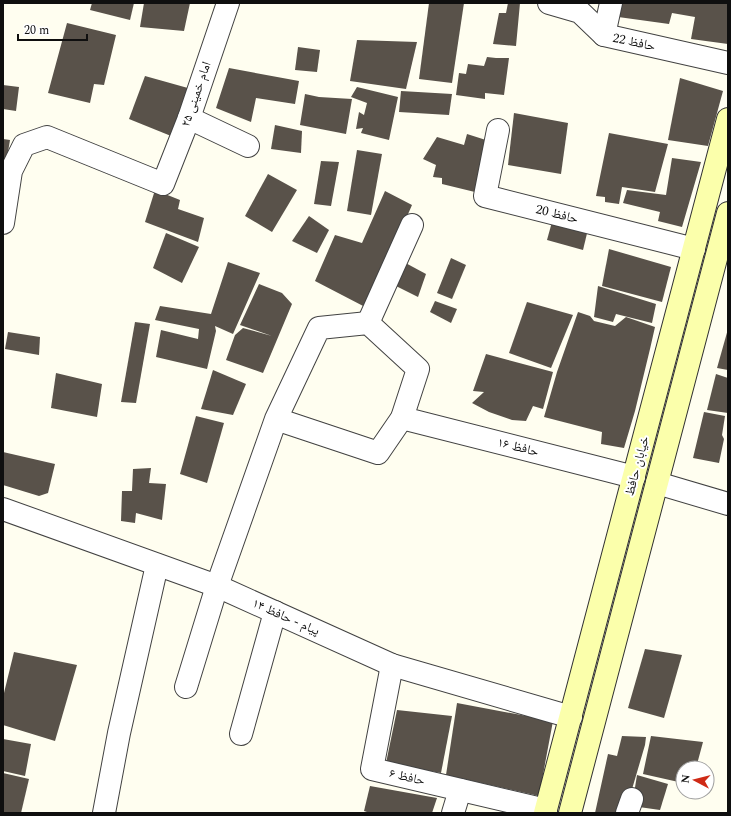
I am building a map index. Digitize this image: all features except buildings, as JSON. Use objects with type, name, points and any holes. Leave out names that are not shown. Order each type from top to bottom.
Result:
[{"type":"main road","name":"خیابان حافظ","points":[[545,812],[728,119]]},
{"type":"main road","name":"خیابان حافظ","points":[[570,813],[657,483],[723,249],[728,213]]},
{"type":"street","name":"امام خمینی ۲۵","points":[[3,223],[11,171],[24,146],[47,137],[162,184],[189,118],[228,3]]},
{"type":"street","name":"حافظ 22","points":[[549,3],[580,12],[604,35],[728,63]]},
{"type":"street","points":[[604,35],[611,3]]},
{"type":"street","points":[[189,118],[248,146]]},
{"type":"street","name":"حافظ 20","points":[[498,130],[485,196],[694,249]]},
{"type":"street","points":[[368,323],[412,225]]},
{"type":"street","points":[[186,687],[217,586],[276,418],[319,328],[368,323],[418,369],[402,418],[378,453],[276,418]]},
{"type":"street","name":"حافظ ۱۶","points":[[402,418],[634,477]]},
{"type":"street","points":[[657,483],[728,504]]},
{"type":"street","name":"پیام - حافظ ۱۴","points":[[3,509],[217,586],[392,665],[571,717]]},
{"type":"street","points":[[104,813],[119,733],[157,565]]},
{"type":"street","points":[[241,734],[275,612]]},
{"type":"street","name":"حافظ ۶","points":[[392,665],[372,769],[545,812]]},
{"type":"street","points":[[453,813],[460,790]]}]
